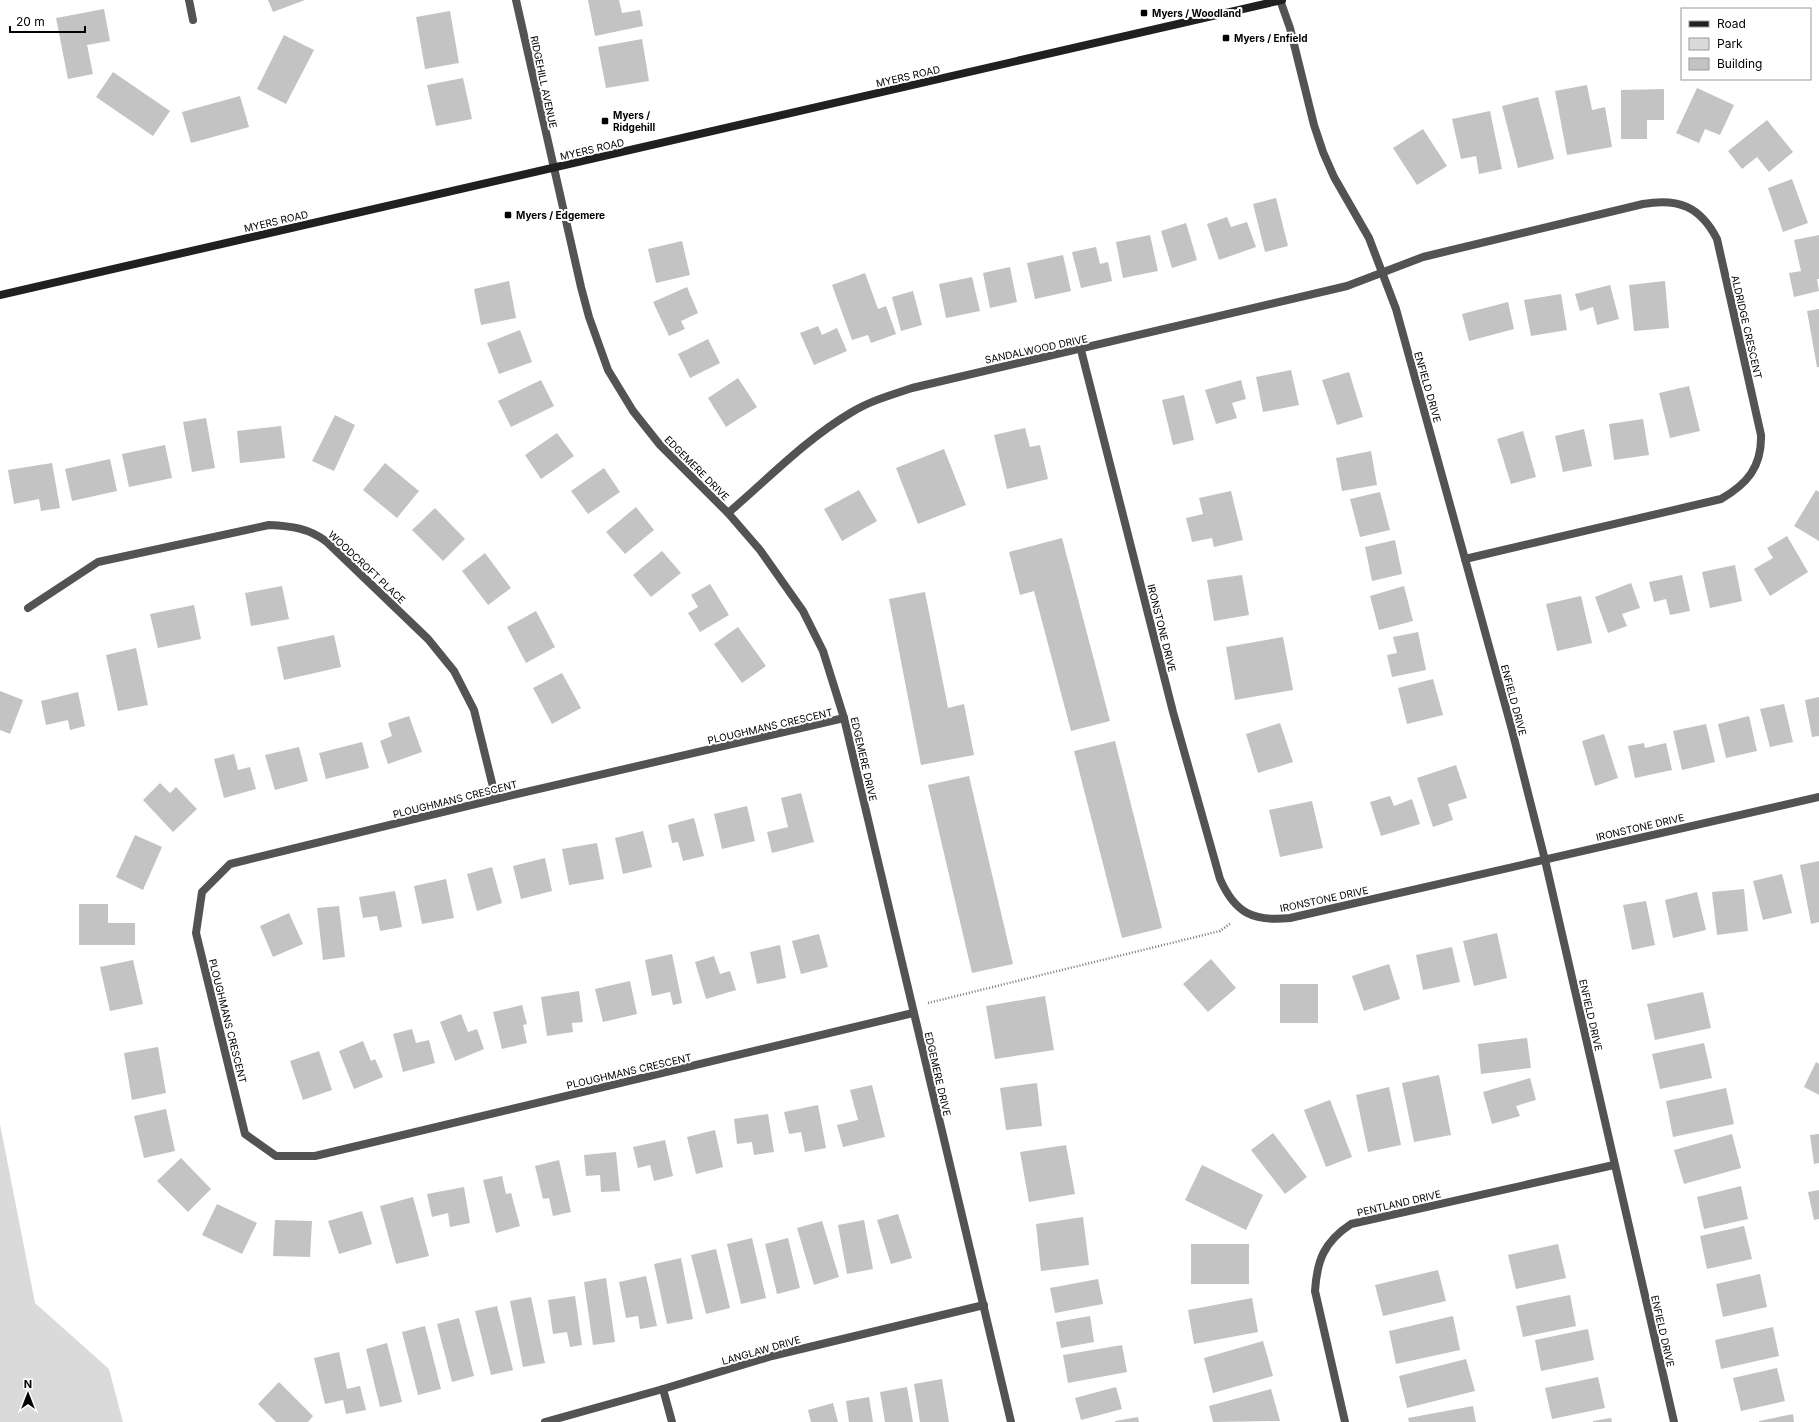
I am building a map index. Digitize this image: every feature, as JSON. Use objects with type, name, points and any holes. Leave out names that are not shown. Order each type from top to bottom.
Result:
[{"type":"main road","name":"MYERS ROAD","points":[[0,295],[1281,0]]},
{"type":"street","points":[[189,0],[193,20]]},
{"type":"street","name":"RIDGEHILL AVENUE","points":[[516,0],[553,168]]},
{"type":"street","name":"ENFIELD DRIVE","points":[[1281,0],[1290,28],[1314,125],[1323,152],[1334,177],[1369,238],[1396,309],[1512,730],[1545,860],[1674,1422]]},
{"type":"street","name":"EDGEMERE DRIVE","points":[[553,168],[585,302],[608,370],[633,411],[660,445],[728,513],[760,550],[803,611],[823,651],[844,718],[913,1013],[1012,1422]]},
{"type":"street","name":"ALDRIDGE CRESCENT","points":[[1382,273],[1423,257],[1658,202],[1670,202],[1688,206],[1707,224],[1717,239],[1761,435],[1762,450],[1757,463],[1749,476],[1737,490],[1721,500],[1465,559]]},
{"type":"street","name":"SANDALWOOD DRIVE","points":[[728,513],[809,442],[852,412],[879,399],[950,378],[1081,350],[1348,286],[1382,273]]},
{"type":"street","name":"IRONSTONE DRIVE","points":[[1081,350],[1173,712],[1220,879],[1226,894],[1237,906],[1246,912],[1253,916],[1270,920],[1290,918],[1819,797]]},
{"type":"street","name":"WOODCROFT PLACE","points":[[28,608],[98,562],[269,525],[290,526],[308,530],[327,542],[423,634],[454,671],[474,710],[496,799]]},
{"type":"street","name":"PLOUGHMANS CRESCENT","points":[[844,718],[496,799],[230,864],[202,892],[196,933],[245,1134],[276,1156],[315,1156],[913,1013]]},
{"type":"street","name":"PENTLAND DRIVE","points":[[1345,1422],[1315,1291],[1317,1271],[1321,1258],[1332,1238],[1352,1224],[1614,1165]]},
{"type":"street","name":"LANGLAW DRIVE","points":[[545,1422],[663,1390],[772,1356],[984,1305]]},
{"type":"street","points":[[663,1390],[672,1422]]},
{"type":"path","points":[[913,1013],[930,1002],[1220,932],[1246,912]]},
{"type":"green space","points":[[0,1124],[35,1303],[109,1369],[123,1422],[0,1422]]},
{"type":"building","points":[[268,0],[305,0],[273,12]]},
{"type":"building","points":[[588,0],[619,0],[622,13],[640,10],[643,26],[595,36]]},
{"type":"building","points":[[104,9],[110,41],[87,45],[93,74],[68,79],[56,18]]},
{"type":"building","points":[[450,11],[459,63],[425,69],[416,17]]},
{"type":"building","points":[[284,35],[314,50],[286,104],[257,89]]},
{"type":"building","points":[[642,39],[649,81],[606,88],[598,47]]},
{"type":"building","points":[[113,72],[170,111],[153,136],[96,97]]},
{"type":"building","points":[[463,78],[472,119],[436,126],[427,85]]},
{"type":"building","points":[[1587,85],[1592,110],[1605,107],[1612,147],[1567,155],[1555,91]]},
{"type":"building","points":[[1697,88],[1734,105],[1720,135],[1705,129],[1699,143],[1676,133]]},
{"type":"building","points":[[1664,89],[1664,120],[1647,120],[1647,139],[1621,139],[1621,90]]},
{"type":"building","points":[[240,96],[249,127],[191,143],[182,112]]},
{"type":"building","points":[[1538,97],[1554,159],[1518,168],[1502,106]]},
{"type":"building","points":[[1490,111],[1502,169],[1479,174],[1476,156],[1461,159],[1452,119]]},
{"type":"building","points":[[1767,120],[1793,152],[1769,172],[1757,157],[1742,169],[1728,151]]},
{"type":"building","points":[[1423,129],[1447,166],[1417,185],[1393,148]]},
{"type":"building","points":[[1792,179],[1808,223],[1783,232],[1768,188]]},
{"type":"building","points":[[1276,198],[1288,246],[1265,252],[1253,204]]},
{"type":"building","points":[[1227,217],[1231,227],[1247,222],[1256,247],[1219,260],[1207,224]]},
{"type":"building","points":[[1186,223],[1197,260],[1172,268],[1161,231]]},
{"type":"building","points":[[1150,235],[1158,271],[1123,278],[1116,242]]},
{"type":"building","points":[[1819,235],[1819,279],[1817,279],[1819,291],[1794,297],[1789,273],[1801,271],[1794,240]]},
{"type":"building","points":[[682,241],[690,275],[656,283],[648,249]]},
{"type":"building","points":[[1096,247],[1100,264],[1108,262],[1112,281],[1081,288],[1072,252]]},
{"type":"building","points":[[1063,255],[1071,291],[1035,299],[1027,263]]},
{"type":"building","points":[[1010,267],[1017,302],[990,308],[983,273]]},
{"type":"building","points":[[865,273],[878,309],[886,306],[896,334],[871,343],[868,335],[852,340],[832,285]]},
{"type":"building","points":[[972,277],[980,311],[946,318],[939,284]]},
{"type":"building","points":[[509,281],[516,318],[481,325],[474,289]]},
{"type":"building","points":[[1665,281],[1669,328],[1634,331],[1629,285]]},
{"type":"building","points":[[1610,285],[1619,319],[1597,325],[1593,307],[1580,311],[1575,294]]},
{"type":"building","points":[[687,287],[698,313],[681,321],[685,329],[669,336],[653,302]]},
{"type":"building","points":[[913,291],[922,325],[901,331],[892,297]]},
{"type":"building","points":[[1561,294],[1567,330],[1531,336],[1524,300]]},
{"type":"building","points":[[1508,302],[1514,329],[1469,341],[1462,314]]},
{"type":"building","points":[[1819,309],[1819,367],[1817,367],[1807,311]]},
{"type":"building","points":[[818,326],[822,335],[837,328],[847,351],[814,365],[800,333]]},
{"type":"building","points":[[520,330],[532,362],[499,374],[487,343]]},
{"type":"building","points":[[708,339],[720,363],[690,378],[678,354]]},
{"type":"building","points":[[1291,370],[1299,405],[1263,412],[1256,377]]},
{"type":"building","points":[[1349,372],[1363,417],[1337,425],[1322,380]]},
{"type":"building","points":[[738,378],[757,407],[726,427],[708,398]]},
{"type":"building","points":[[541,380],[554,406],[511,427],[498,401]]},
{"type":"building","points":[[1241,380],[1246,399],[1232,403],[1237,418],[1216,424],[1205,390]]},
{"type":"building","points":[[1689,386],[1700,431],[1670,438],[1659,393]]},
{"type":"building","points":[[1184,395],[1194,440],[1173,445],[1162,400]]},
{"type":"building","points":[[335,415],[355,425],[334,471],[312,461]]},
{"type":"building","points":[[206,418],[215,468],[192,472],[183,422]]},
{"type":"building","points":[[1643,419],[1649,455],[1614,460],[1609,424]]},
{"type":"building","points":[[281,426],[285,458],[240,463],[237,431]]},
{"type":"building","points":[[1025,428],[1030,447],[1040,445],[1048,479],[1007,489],[994,435]]},
{"type":"building","points":[[1584,429],[1592,466],[1563,472],[1555,436]]},
{"type":"building","points":[[1523,431],[1536,477],[1511,484],[1497,439]]},
{"type":"building","points":[[557,433],[574,456],[541,479],[525,455]]},
{"type":"building","points":[[165,445],[172,478],[129,487],[122,454]]},
{"type":"building","points":[[944,449],[966,505],[918,524],[896,468]]},
{"type":"building","points":[[1371,451],[1377,485],[1342,491],[1336,458]]},
{"type":"building","points":[[110,459],[117,491],[72,501],[65,469]]},
{"type":"building","points":[[52,463],[60,508],[41,511],[39,499],[14,504],[8,470]]},
{"type":"building","points":[[385,463],[419,491],[397,518],[363,490]]},
{"type":"building","points":[[604,468],[620,492],[588,514],[571,491]]},
{"type":"building","points":[[859,490],[877,521],[842,541],[824,509]]},
{"type":"building","points":[[1816,490],[1819,492],[1819,541],[1794,526]]},
{"type":"building","points":[[1231,491],[1243,540],[1214,547],[1212,538],[1192,542],[1186,518],[1203,514],[1199,498]]},
{"type":"building","points":[[1380,492],[1390,530],[1360,537],[1350,499]]},
{"type":"building","points":[[636,507],[654,530],[625,554],[606,532]]},
{"type":"building","points":[[435,508],[465,539],[443,561],[412,530]]},
{"type":"building","points":[[1787,536],[1808,572],[1770,596],[1754,569],[1773,558],[1767,548]]},
{"type":"building","points":[[1062,538],[1110,721],[1071,731],[1034,591],[1020,595],[1009,552]]},
{"type":"building","points":[[1395,540],[1402,574],[1372,581],[1365,547]]},
{"type":"building","points":[[662,551],[681,573],[651,597],[633,575]]},
{"type":"building","points":[[485,553],[511,588],[488,605],[462,571]]},
{"type":"building","points":[[1735,565],[1742,601],[1710,608],[1702,572]]},
{"type":"building","points":[[1242,575],[1249,615],[1214,621],[1207,580]]},
{"type":"building","points":[[1682,575],[1690,611],[1670,615],[1666,599],[1654,602],[1649,582]]},
{"type":"building","points":[[1631,583],[1640,608],[1622,614],[1627,626],[1608,633],[1595,597]]},
{"type":"building","points":[[710,584],[729,615],[700,632],[688,613],[698,607],[691,595]]},
{"type":"building","points":[[282,586],[289,619],[251,626],[245,593]]},
{"type":"building","points":[[1404,586],[1413,621],[1379,630],[1370,596]]},
{"type":"building","points":[[925,592],[948,708],[964,704],[974,755],[921,765],[889,599]]},
{"type":"building","points":[[1581,596],[1592,643],[1557,651],[1546,604]]},
{"type":"building","points":[[194,605],[201,639],[158,648],[150,614]]},
{"type":"building","points":[[536,611],[555,647],[526,663],[507,627]]},
{"type":"building","points":[[738,627],[766,666],[742,683],[714,644]]},
{"type":"building","points":[[1418,632],[1426,670],[1392,677],[1387,655],[1397,653],[1393,637]]},
{"type":"building","points":[[334,635],[341,667],[284,680],[277,647]]},
{"type":"building","points":[[1283,637],[1293,690],[1235,700],[1226,647]]},
{"type":"building","points":[[136,648],[148,705],[118,711],[106,655]]},
{"type":"building","points":[[562,673],[581,708],[552,724],[533,688]]},
{"type":"building","points":[[1433,679],[1443,715],[1407,724],[1398,688]]},
{"type":"building","points":[[0,691],[23,700],[10,734],[0,730]]},
{"type":"building","points":[[78,692],[85,726],[70,730],[68,720],[46,725],[41,701]]},
{"type":"building","points":[[1819,697],[1819,736],[1812,737],[1805,700]]},
{"type":"building","points":[[1784,704],[1793,742],[1770,747],[1760,709]]},
{"type":"building","points":[[409,716],[422,752],[388,764],[380,741],[392,736],[388,723]]},
{"type":"building","points":[[1749,716],[1757,751],[1726,758],[1718,724]]},
{"type":"building","points":[[1280,723],[1293,762],[1258,773],[1246,734]]},
{"type":"building","points":[[1706,724],[1715,762],[1682,770],[1673,731]]},
{"type":"building","points":[[1604,734],[1618,778],[1595,786],[1582,741]]},
{"type":"building","points":[[1115,741],[1162,928],[1122,938],[1074,751]]},
{"type":"building","points":[[362,742],[369,768],[326,779],[319,753]]},
{"type":"building","points":[[1644,743],[1645,748],[1666,743],[1672,770],[1635,778],[1628,746]]},
{"type":"building","points":[[299,747],[308,781],[275,790],[265,755]]},
{"type":"building","points":[[234,754],[238,770],[250,767],[256,789],[224,798],[214,759]]},
{"type":"building","points":[[1456,765],[1467,798],[1448,804],[1453,820],[1433,827],[1417,778]]},
{"type":"building","points":[[969,776],[1013,964],[972,973],[928,785]]},
{"type":"building","points":[[160,783],[170,793],[176,787],[197,809],[173,832],[143,800]]},
{"type":"building","points":[[801,793],[814,842],[772,853],[767,832],[788,827],[781,798]]},
{"type":"building","points":[[1390,796],[1394,806],[1412,799],[1420,824],[1381,836],[1370,802]]},
{"type":"building","points":[[1312,801],[1323,848],[1280,857],[1269,810]]},
{"type":"building","points":[[747,806],[755,841],[722,849],[714,814]]},
{"type":"building","points":[[694,818],[704,856],[683,861],[678,842],[672,843],[668,825]]},
{"type":"building","points":[[643,831],[652,867],[623,874],[615,838]]},
{"type":"building","points":[[135,835],[162,847],[143,890],[116,877]]},
{"type":"building","points":[[597,843],[604,879],[569,885],[562,849]]},
{"type":"building","points":[[545,858],[552,891],[521,899],[513,866]]},
{"type":"building","points":[[1819,861],[1819,922],[1811,924],[1800,865]]},
{"type":"building","points":[[492,867],[502,903],[477,911],[467,874]]},
{"type":"building","points":[[1782,874],[1792,913],[1763,920],[1753,881]]},
{"type":"building","points":[[446,879],[454,918],[422,924],[414,886]]},
{"type":"building","points":[[1744,889],[1748,931],[1717,935],[1712,892]]},
{"type":"building","points":[[395,891],[402,927],[380,931],[377,916],[363,918],[359,897]]},
{"type":"building","points":[[1697,892],[1706,930],[1673,938],[1665,900]]},
{"type":"building","points":[[1646,901],[1655,945],[1632,950],[1623,905]]},
{"type":"building","points":[[79,904],[108,904],[108,923],[135,923],[135,945],[79,945]]},
{"type":"building","points":[[339,906],[345,957],[323,960],[317,908]]},
{"type":"building","points":[[289,913],[303,944],[273,957],[260,926]]},
{"type":"building","points":[[1497,933],[1507,978],[1474,986],[1463,941]]},
{"type":"building","points":[[819,934],[828,967],[801,974],[792,941]]},
{"type":"building","points":[[780,945],[786,978],[757,984],[750,952]]},
{"type":"building","points":[[1452,947],[1460,982],[1423,990],[1416,955]]},
{"type":"building","points":[[672,954],[682,1003],[673,1005],[670,992],[652,996],[645,960]]},
{"type":"building","points":[[714,956],[720,974],[730,971],[736,990],[706,999],[695,962]]},
{"type":"building","points":[[1211,959],[1236,988],[1208,1012],[1183,984]]},
{"type":"building","points":[[133,960],[143,1004],[110,1011],[100,967]]},
{"type":"building","points":[[1389,964],[1400,999],[1364,1011],[1352,976]]},
{"type":"building","points":[[630,981],[637,1014],[603,1022],[595,989]]},
{"type":"building","points":[[1280,984],[1318,984],[1318,1023],[1280,1023]]},
{"type":"building","points":[[579,991],[583,1022],[572,1023],[573,1032],[547,1036],[541,997]]},
{"type":"building","points":[[1703,992],[1711,1028],[1655,1040],[1647,1004]]},
{"type":"building","points":[[1045,996],[1054,1050],[995,1059],[986,1006]]},
{"type":"building","points":[[522,1005],[527,1024],[523,1025],[527,1043],[502,1049],[493,1012]]},
{"type":"building","points":[[461,1014],[468,1032],[477,1029],[484,1049],[455,1061],[440,1022]]},
{"type":"building","points":[[412,1029],[416,1043],[429,1040],[435,1063],[403,1072],[393,1034]]},
{"type":"building","points":[[1527,1038],[1531,1068],[1481,1074],[1478,1044]]},
{"type":"building","points":[[363,1041],[371,1061],[375,1059],[383,1077],[354,1089],[339,1051]]},
{"type":"building","points":[[1704,1043],[1712,1078],[1660,1089],[1652,1054]]},
{"type":"building","points":[[158,1047],[166,1093],[132,1100],[124,1053]]},
{"type":"building","points":[[319,1051],[332,1090],[303,1100],[290,1061]]},
{"type":"building","points":[[1816,1062],[1819,1064],[1819,1095],[1804,1087]]},
{"type":"building","points":[[1439,1075],[1451,1135],[1414,1142],[1402,1083]]},
{"type":"building","points":[[1530,1078],[1536,1100],[1516,1106],[1520,1116],[1492,1124],[1483,1092]]},
{"type":"building","points":[[1037,1083],[1042,1126],[1006,1130],[1000,1088]]},
{"type":"building","points":[[872,1085],[885,1137],[843,1147],[837,1125],[858,1120],[850,1090]]},
{"type":"building","points":[[1389,1087],[1401,1145],[1368,1152],[1356,1095]]},
{"type":"building","points":[[1726,1088],[1734,1124],[1673,1137],[1666,1101]]},
{"type":"building","points":[[1330,1100],[1352,1157],[1326,1167],[1304,1110]]},
{"type":"building","points":[[818,1105],[826,1148],[805,1152],[801,1132],[789,1134],[784,1112]]},
{"type":"building","points":[[166,1109],[175,1151],[144,1158],[134,1116]]},
{"type":"building","points":[[768,1114],[774,1152],[754,1155],[752,1142],[737,1144],[734,1119]]},
{"type":"building","points":[[715,1130],[723,1167],[696,1174],[687,1137]]},
{"type":"building","points":[[1273,1133],[1307,1177],[1285,1194],[1251,1150]]},
{"type":"building","points":[[1732,1134],[1741,1168],[1684,1184],[1674,1150]]},
{"type":"building","points":[[1819,1134],[1819,1163],[1814,1164],[1810,1135]]},
{"type":"building","points":[[665,1140],[673,1176],[654,1181],[650,1165],[638,1168],[633,1147]]},
{"type":"building","points":[[1066,1145],[1075,1194],[1029,1202],[1020,1152]]},
{"type":"building","points":[[616,1152],[620,1191],[601,1192],[600,1175],[586,1176],[584,1155]]},
{"type":"building","points":[[181,1158],[211,1189],[188,1212],[157,1181]]},
{"type":"building","points":[[559,1160],[571,1212],[553,1216],[549,1198],[543,1199],[535,1166]]},
{"type":"building","points":[[1202,1165],[1263,1195],[1246,1230],[1185,1200]]},
{"type":"building","points":[[502,1176],[506,1194],[511,1193],[520,1226],[496,1233],[483,1180]]},
{"type":"building","points":[[1741,1186],[1748,1219],[1704,1229],[1697,1197]]},
{"type":"building","points":[[464,1187],[470,1223],[450,1227],[448,1213],[432,1217],[427,1194]]},
{"type":"building","points":[[1819,1190],[1819,1219],[1814,1220],[1808,1192]]},
{"type":"building","points":[[413,1197],[429,1256],[396,1264],[380,1206]]},
{"type":"building","points":[[217,1204],[257,1223],[242,1254],[202,1235]]},
{"type":"building","points":[[362,1211],[372,1244],[339,1254],[328,1221]]},
{"type":"building","points":[[898,1214],[912,1258],[891,1264],[877,1220]]},
{"type":"building","points":[[1083,1217],[1089,1265],[1041,1271],[1036,1224]]},
{"type":"building","points":[[275,1220],[312,1221],[310,1257],[273,1256]]},
{"type":"building","points":[[864,1220],[873,1269],[847,1274],[838,1225]]},
{"type":"building","points":[[822,1221],[839,1277],[814,1285],[797,1228]]},
{"type":"building","points":[[1744,1226],[1752,1259],[1707,1269],[1700,1236]]},
{"type":"building","points":[[752,1238],[766,1298],[741,1304],[727,1244]]},
{"type":"building","points":[[788,1238],[800,1288],[777,1294],[765,1244]]},
{"type":"building","points":[[1191,1244],[1249,1244],[1249,1284],[1191,1284]]},
{"type":"building","points":[[1558,1244],[1566,1278],[1516,1289],[1508,1255]]},
{"type":"building","points":[[716,1249],[730,1308],[706,1314],[691,1255]]},
{"type":"building","points":[[681,1258],[693,1319],[667,1324],[654,1264]]},
{"type":"building","points":[[1438,1270],[1446,1301],[1383,1316],[1375,1285]]},
{"type":"building","points":[[1760,1274],[1767,1307],[1723,1317],[1716,1284]]},
{"type":"building","points":[[646,1276],[657,1326],[640,1329],[638,1316],[626,1318],[619,1282]]},
{"type":"building","points":[[606,1278],[615,1342],[593,1345],[584,1282]]},
{"type":"building","points":[[1098,1279],[1103,1304],[1055,1313],[1050,1288]]},
{"type":"building","points":[[1570,1295],[1576,1326],[1523,1337],[1516,1306]]},
{"type":"building","points":[[575,1296],[582,1345],[570,1347],[567,1332],[553,1334],[548,1300]]},
{"type":"building","points":[[531,1297],[545,1363],[523,1367],[510,1301]]},
{"type":"building","points":[[1252,1298],[1258,1332],[1194,1344],[1188,1310]]},
{"type":"building","points":[[497,1306],[513,1370],[491,1375],[475,1311]]},
{"type":"building","points":[[1090,1316],[1094,1342],[1061,1348],[1056,1322]]},
{"type":"building","points":[[1453,1316],[1460,1350],[1396,1364],[1389,1331]]},
{"type":"building","points":[[459,1318],[474,1376],[452,1382],[437,1324]]},
{"type":"building","points":[[425,1326],[441,1389],[418,1395],[402,1332]]},
{"type":"building","points":[[1773,1327],[1779,1356],[1721,1369],[1715,1340]]},
{"type":"building","points":[[1588,1329],[1594,1360],[1541,1371],[1535,1340]]},
{"type":"building","points":[[1263,1341],[1273,1376],[1213,1393],[1204,1358]]},
{"type":"building","points":[[387,1343],[402,1402],[380,1407],[366,1349]]},
{"type":"building","points":[[1122,1345],[1127,1372],[1068,1383],[1063,1355]]},
{"type":"building","points":[[339,1352],[347,1389],[360,1386],[366,1410],[346,1414],[343,1400],[325,1404],[314,1358]]},
{"type":"building","points":[[1466,1359],[1475,1391],[1407,1408],[1399,1376]]},
{"type":"building","points":[[1777,1368],[1785,1401],[1741,1411],[1733,1378]]},
{"type":"building","points":[[1598,1377],[1605,1408],[1552,1419],[1545,1388]]},
{"type":"building","points":[[942,1379],[949,1422],[920,1422],[914,1384]]},
{"type":"building","points":[[279,1382],[313,1416],[308,1422],[276,1422],[258,1404]]},
{"type":"building","points":[[907,1387],[913,1422],[885,1422],[880,1392]]},
{"type":"building","points":[[1116,1387],[1122,1409],[1081,1420],[1075,1398]]},
{"type":"building","points":[[1271,1389],[1280,1421],[1213,1422],[1209,1406]]},
{"type":"building","points":[[869,1397],[873,1422],[849,1422],[846,1401]]},
{"type":"building","points":[[833,1403],[838,1422],[811,1422],[808,1410]]},
{"type":"building","points":[[1473,1406],[1476,1422],[1409,1422],[1408,1418]]},
{"type":"building","points":[[1793,1414],[1794,1422],[1759,1422],[1759,1421]]},
{"type":"building","points":[[1138,1417],[1139,1422],[1115,1422],[1115,1421]]},
{"type":"building","points":[[1611,1418],[1612,1422],[1593,1422],[1593,1421]]},
{"type":"place","name":"Myers / Woodland","points":[[1144,13]]},
{"type":"place","name":"Myers / Enfield","points":[[1226,38]]},
{"type":"place","name":"Myers / Ridgehill","points":[[605,121]]},
{"type":"place","name":"Myers / Edgemere","points":[[508,215]]}]
